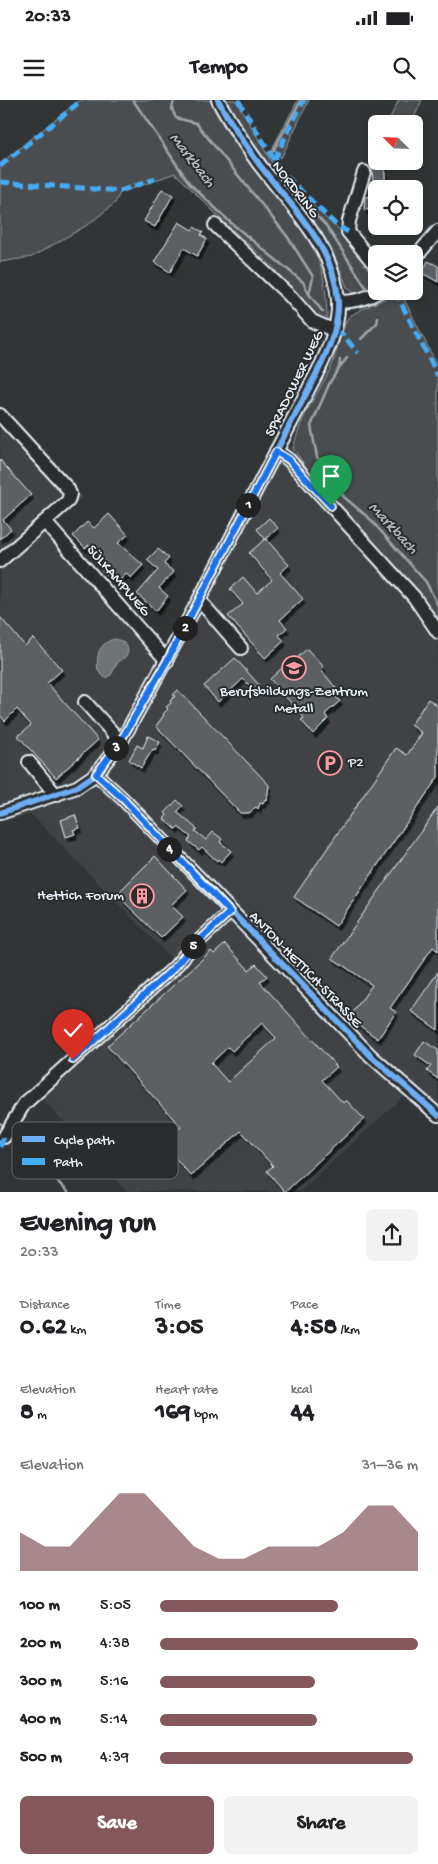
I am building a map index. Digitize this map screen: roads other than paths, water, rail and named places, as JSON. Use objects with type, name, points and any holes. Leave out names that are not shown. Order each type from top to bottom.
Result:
[{"type":"street","name":"NORDRING","points":[[218,100],[231,125],[318,241],[330,265],[338,302]]},
{"type":"street","points":[[364,172],[349,221],[348,232],[368,256]]},
{"type":"street","points":[[215,225],[290,296],[312,321],[335,331]]},
{"type":"street","points":[[423,248],[438,231]]},
{"type":"street","points":[[338,302],[352,302],[368,297]]},
{"type":"street","name":"SPRADOWER WEG","points":[[0,813],[77,787],[96,774],[120,742],[167,661],[322,363],[335,331],[338,302]]},
{"type":"street","points":[[0,415],[68,488],[70,494],[68,501],[0,560]]},
{"type":"street","points":[[276,452],[289,460],[414,597],[438,632]]},
{"type":"street","name":"SÜLKAMPWEG","points":[[45,522],[167,661]]},
{"type":"street","points":[[199,600],[241,648]]},
{"type":"street","points":[[84,702],[120,742]]},
{"type":"street","points":[[29,762],[56,795]]},
{"type":"street","name":"ANTON-HETTICH-STRASSE","points":[[96,774],[123,799],[371,1056],[438,1115]]},
{"type":"street","points":[[13,1122],[24,1104],[174,968],[190,949],[230,912]]},
{"type":"street","points":[[4,1137],[12,1124]]},
{"type":"waterway","name":"Markbach","points":[[133,100],[190,184],[230,222],[303,282],[309,294],[323,312]]},
{"type":"waterway","points":[[174,100],[172,109],[176,118],[196,123],[287,236],[313,277],[309,294]]},
{"type":"waterway","points":[[273,151],[301,100]]},
{"type":"waterway","points":[[297,195],[327,227],[367,289]]},
{"type":"waterway","points":[[361,339],[377,323],[378,318]]},
{"type":"waterway","name":"Markbach","points":[[340,367],[347,358]]},
{"type":"waterway","name":"Markbach","points":[[340,360],[339,368],[330,382],[311,426],[317,457],[344,497],[370,519],[426,582],[438,606]]},
{"type":"waterway","points":[[55,1179],[68,1192]]},
{"type":"place","name":"Berufsbildungs-Zentrum Metall","points":[[294,668]]},
{"type":"place","name":"P2","points":[[330,763]]},
{"type":"place","name":"Hettich Forum","points":[[142,896]]}]
